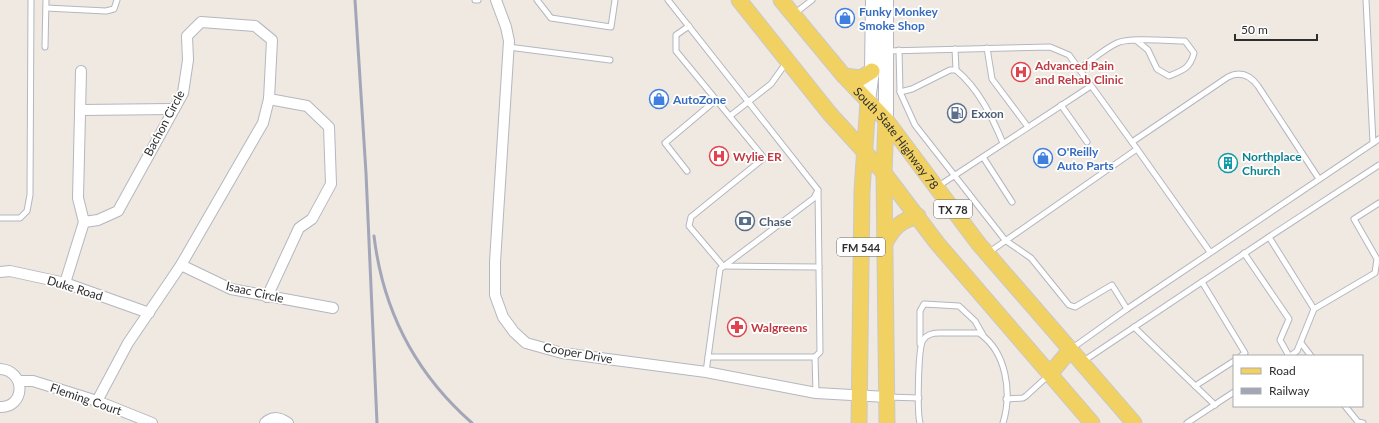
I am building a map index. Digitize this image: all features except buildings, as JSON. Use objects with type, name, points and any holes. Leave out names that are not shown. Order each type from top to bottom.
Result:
[{"type":"main road","name":"TX 78","points":[[739,0],[830,114],[884,173],[937,243],[1092,423]]},
{"type":"main road","name":"South State Highway 78","points":[[781,0],[844,76],[886,120],[988,254],[1134,423]]},
{"type":"main road","points":[[868,102],[872,71],[873,0]]},
{"type":"main road","points":[[886,0],[892,50],[886,120]]},
{"type":"main road","points":[[844,76],[861,78],[872,71]]},
{"type":"main road","name":"FM 544","points":[[859,423],[862,191],[868,102]]},
{"type":"main road","name":"FM 544","points":[[886,120],[884,173],[887,423]]},
{"type":"main road","points":[[885,244],[895,226],[905,219],[918,216]]},
{"type":"main road","points":[[1050,374],[1070,350]]},
{"type":"street","name":"Cooper Drive","points":[[496,0],[506,27],[508,47],[494,295],[503,317],[514,332],[526,343],[562,353],[706,372],[816,393],[887,397]]},
{"type":"street","name":"Bachon Circle","points":[[84,222],[98,220],[118,211],[172,109],[183,93],[188,60],[187,36],[201,22],[255,26],[272,40],[269,100],[263,123],[181,265],[128,343],[97,401]]},
{"type":"street","points":[[65,283],[84,222],[78,198],[81,71]]},
{"type":"street","points":[[268,296],[299,228],[312,218],[331,184],[328,127],[308,106],[269,100]]},
{"type":"street","points":[[81,110],[172,109]]},
{"type":"street","name":"Isaac Circle","points":[[181,265],[230,289],[333,308]]},
{"type":"street","name":"Duke Road","points":[[0,272],[10,271],[65,283],[149,313]]},
{"type":"street","points":[[0,369],[8,370],[15,375],[19,381],[19,394],[14,402],[9,406],[0,407]]},
{"type":"street","name":"Fleming Court","points":[[19,381],[33,381],[97,401],[152,423]]},
{"type":"street","points":[[265,423],[274,418],[282,419],[288,423]]},
{"type":"lane","points":[[0,218],[20,218],[27,211],[30,195],[31,0]]},
{"type":"lane","points":[[45,47],[46,0]]},
{"type":"lane","points":[[46,8],[106,11],[114,9],[117,0]]},
{"type":"lane","points":[[537,0],[551,18],[611,27],[615,0]]},
{"type":"lane","points":[[668,0],[818,190],[820,352],[815,357],[708,357]]},
{"type":"lane","points":[[793,15],[812,0]]},
{"type":"lane","points":[[1366,0],[1373,143]]},
{"type":"lane","points":[[689,26],[676,35],[676,51],[764,158],[691,217],[689,226],[723,266],[819,267]]},
{"type":"lane","points":[[1079,69],[1118,43],[1137,41],[1185,41],[1194,53],[1191,64],[1181,72],[1169,76],[1157,69],[1148,50],[1137,41]]},
{"type":"lane","points":[[508,47],[610,60]]},
{"type":"lane","points":[[1127,309],[1112,285],[1075,307],[1069,304],[1031,258],[1005,240],[915,125],[900,92],[892,50],[1050,47],[1069,55],[1210,252]]},
{"type":"lane","points":[[987,48],[992,79],[1028,127]]},
{"type":"lane","points":[[955,49],[956,70]]},
{"type":"lane","points":[[730,116],[771,84],[787,60]]},
{"type":"lane","points":[[900,92],[912,89],[950,70],[956,70],[964,77],[989,112],[1004,143]]},
{"type":"lane","points":[[1132,142],[1228,77],[1232,75],[1247,75],[1253,78],[1319,179]]},
{"type":"lane","points":[[936,187],[1091,86]]},
{"type":"lane","points":[[687,171],[666,143],[716,100]]},
{"type":"lane","points":[[1061,105],[1087,142]]},
{"type":"lane","points":[[1070,350],[1210,252],[1379,139]]},
{"type":"lane","points":[[988,254],[1005,240],[1137,149]]},
{"type":"lane","points":[[983,156],[1012,202]]},
{"type":"lane","points":[[1081,362],[1379,165]]},
{"type":"lane","points":[[706,372],[720,268],[814,198],[818,190]]},
{"type":"lane","points":[[1291,355],[1297,351],[1314,309],[1376,273],[1377,259],[1354,219],[1379,203]]},
{"type":"lane","points":[[1269,237],[1314,309]]},
{"type":"lane","points":[[1244,253],[1289,320],[1280,340],[1288,355]]},
{"type":"lane","points":[[1202,282],[1245,353],[1242,355]]},
{"type":"lane","points":[[920,423],[920,311],[924,304],[959,306],[974,321],[983,336],[997,352],[1005,368],[1006,399],[1003,423]]},
{"type":"lane","points":[[1134,327],[1215,405]]},
{"type":"lane","points":[[920,347],[924,338],[933,333],[974,333],[983,336]]},
{"type":"lane","points":[[1301,343],[1310,355]]},
{"type":"lane","points":[[815,357],[816,393]]},
{"type":"lane","points":[[1195,386],[1233,362]]},
{"type":"lane","points":[[1006,399],[1023,398],[1050,374]]},
{"type":"lane","points":[[1187,423],[1233,393]]},
{"type":"lane","points":[[887,397],[919,398]]},
{"type":"lane","points":[[1346,407],[1358,422],[1364,423]]},
{"type":"railway","points":[[355,0],[366,173],[377,423]]},
{"type":"railway","points":[[374,236],[378,264],[385,290],[405,339],[418,362],[434,383],[452,404],[472,423]]},
{"type":"place","name":"Funky Monkey Smoke Shop","points":[[845,18]]},
{"type":"place","name":"Advanced Pain and Rehab Clinic","points":[[1021,72]]},
{"type":"place","name":"AutoZone","points":[[659,99]]},
{"type":"place","name":"Exxon","points":[[957,113]]},
{"type":"place","name":"Wylie ER","points":[[719,156]]},
{"type":"place","name":"O'Reilly Auto Parts","points":[[1043,158]]},
{"type":"place","name":"Northplace Church","points":[[1228,163]]},
{"type":"place","name":"Chase","points":[[745,221]]},
{"type":"place","name":"Walgreens","points":[[737,327]]}]
